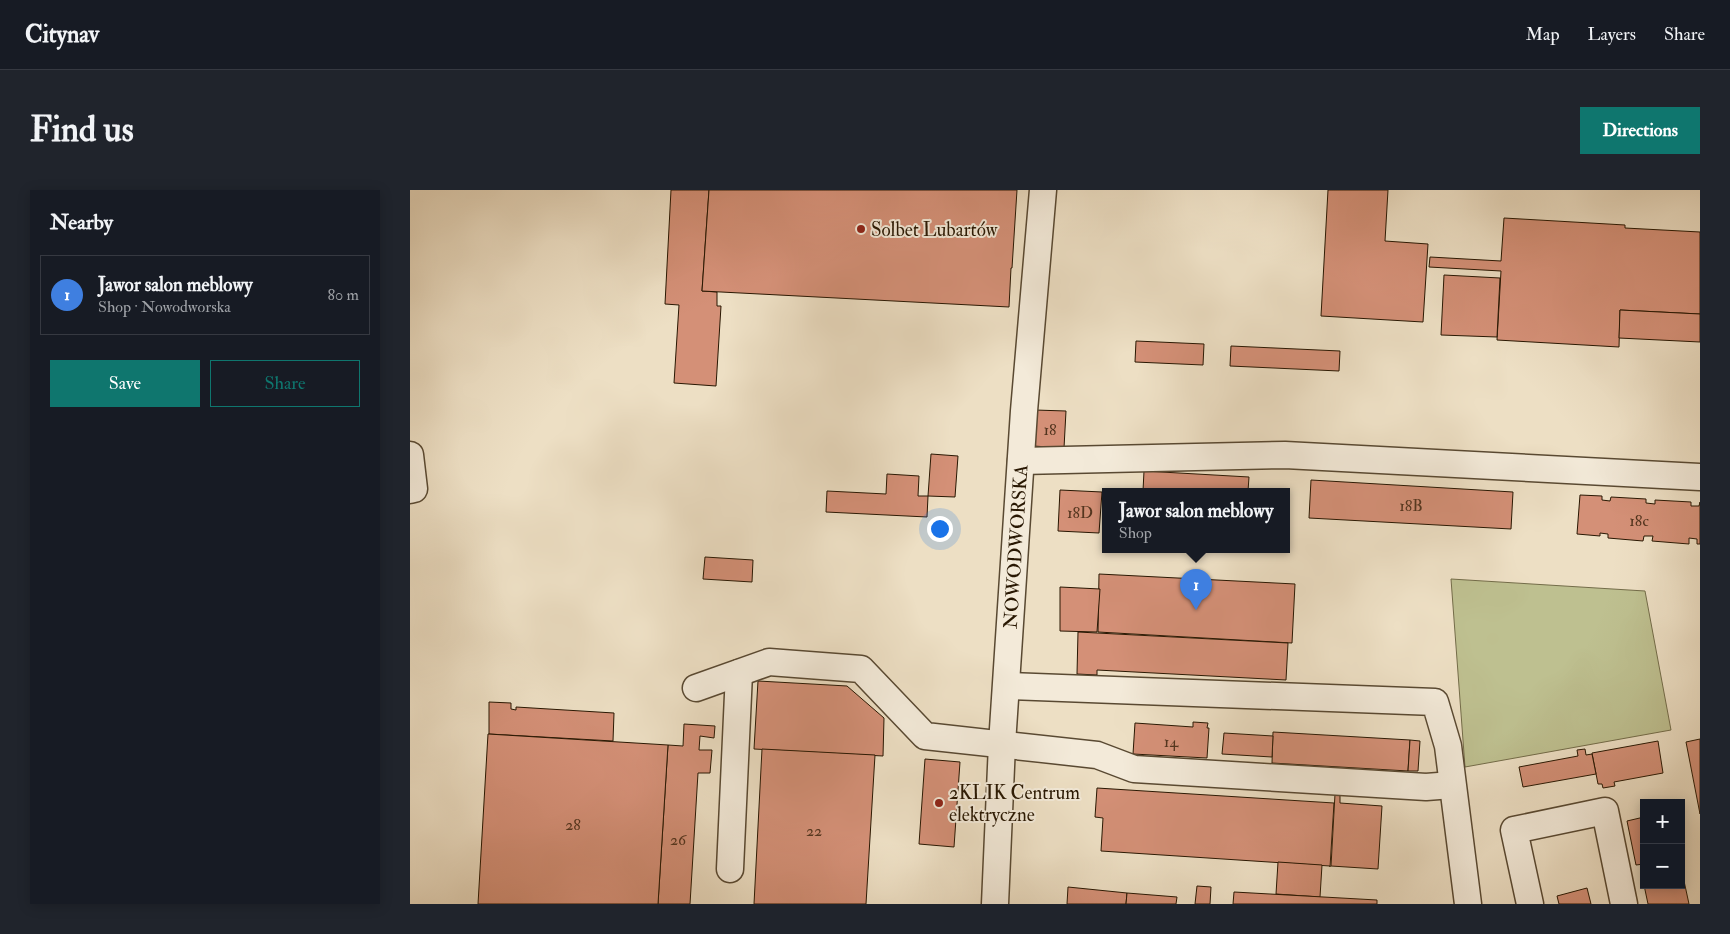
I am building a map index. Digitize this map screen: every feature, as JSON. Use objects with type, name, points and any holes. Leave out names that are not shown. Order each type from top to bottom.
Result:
[{"type":"street","name":"NOWODWORSKA","points":[[995,904],[1002,744],[1021,461],[1043,190]]},
{"type":"street","points":[[410,455],[414,489],[410,490]]},
{"type":"street","points":[[1021,461],[1285,456],[1700,477]]},
{"type":"street","points":[[696,688],[769,662],[861,669],[925,736],[1097,755],[1134,768],[1426,788],[1452,785]]},
{"type":"street","points":[[730,869],[739,673]]},
{"type":"street","points":[[1007,686],[1435,702],[1448,746],[1468,904]]},
{"type":"street","points":[[1530,904],[1514,830],[1605,811],[1624,904]]},
{"type":"green space","points":[[1451,579],[1645,591],[1671,730],[1465,767]]},
{"type":"building","points":[[671,190],[709,190],[702,291],[717,292],[717,306],[721,306],[716,386],[674,383],[679,305],[665,304]]},
{"type":"building","name":"Solbet Lubartów","points":[[709,190],[1017,190],[1009,307],[702,291]]},
{"type":"building","points":[[1328,190],[1388,190],[1385,241],[1428,244],[1423,322],[1321,316]]},
{"type":"building","points":[[1504,218],[1625,225],[1625,228],[1700,232],[1700,314],[1620,310],[1619,347],[1497,340],[1501,271],[1429,267],[1430,257],[1501,261]]},
{"type":"building","points":[[1444,275],[1500,278],[1497,337],[1441,335]]},
{"type":"building","points":[[1620,310],[1700,314],[1700,342],[1619,338]]},
{"type":"building","points":[[1136,341],[1204,344],[1203,365],[1135,362]]},
{"type":"building","points":[[1231,346],[1340,351],[1339,371],[1230,366]]},
{"type":"building","points":[[1035,410],[1066,411],[1064,448],[1033,446]]},
{"type":"building","points":[[931,454],[958,456],[955,497],[928,496]]},
{"type":"building","points":[[1144,471],[1249,477],[1248,488],[1143,488]]},
{"type":"building","points":[[887,474],[919,476],[918,496],[928,496],[927,517],[826,512],[827,491],[886,494]]},
{"type":"building","points":[[1311,480],[1513,492],[1511,529],[1309,518]]},
{"type":"building","points":[[1060,490],[1102,492],[1099,533],[1058,531]]},
{"type":"building","points":[[1580,495],[1602,496],[1602,500],[1610,501],[1611,497],[1646,499],[1646,503],[1655,504],[1655,500],[1691,502],[1691,506],[1699,506],[1700,502],[1700,544],[1697,544],[1697,539],[1689,538],[1689,544],[1652,541],[1653,536],[1644,536],[1643,541],[1608,538],[1608,534],[1600,533],[1600,536],[1577,534]]},
{"type":"building","points":[[705,557],[753,560],[752,582],[703,579]]},
{"type":"building","points":[[1099,574],[1295,584],[1292,643],[1098,632]]},
{"type":"building","points":[[1060,587],[1100,589],[1097,632],[1060,631]]},
{"type":"building","points":[[1078,632],[1288,643],[1286,680],[1097,670],[1097,675],[1077,674]]},
{"type":"building","points":[[758,681],[847,686],[884,718],[883,756],[754,749]]},
{"type":"building","points":[[489,702],[511,703],[511,709],[516,710],[516,707],[614,713],[613,741],[489,734]]},
{"type":"building","points":[[1193,722],[1208,723],[1207,758],[1133,754],[1135,723],[1193,727]]},
{"type":"building","points":[[684,724],[715,726],[714,738],[700,736],[699,750],[712,750],[710,773],[698,773],[690,904],[658,904],[668,745],[683,746]]},
{"type":"building","points":[[1273,732],[1410,740],[1408,771],[1272,763]]},
{"type":"building","points":[[1224,733],[1273,736],[1272,757],[1222,754]]},
{"type":"building","points":[[488,734],[668,745],[658,904],[478,904]]},
{"type":"building","points":[[1700,739],[1700,814],[1686,742]]},
{"type":"building","points":[[1410,740],[1420,741],[1418,771],[1408,771]]},
{"type":"building","points":[[1658,741],[1663,773],[1614,782],[1615,786],[1603,788],[1602,784],[1598,784],[1592,753]]},
{"type":"building","points":[[762,749],[875,755],[866,904],[754,904]]},
{"type":"building","points":[[1585,749],[1586,755],[1592,754],[1596,774],[1523,787],[1519,767],[1578,756],[1577,750]]},
{"type":"building","name":"2KLIK Centrum elektryczne","points":[[925,759],[960,762],[954,847],[919,844]]},
{"type":"building","points":[[1097,788],[1334,803],[1330,867],[1101,851],[1103,818],[1095,817]]},
{"type":"building","points":[[1335,794],[1340,794],[1340,803],[1382,806],[1378,869],[1331,866]]},
{"type":"building","points":[[1640,818],[1640,864],[1636,865],[1627,821]]},
{"type":"building","points":[[1278,862],[1322,865],[1320,897],[1276,894]]},
{"type":"building","points":[[1197,886],[1211,887],[1210,904],[1195,904]]},
{"type":"building","points":[[1685,886],[1689,904],[1648,904],[1645,889],[1685,889]]},
{"type":"building","points":[[1068,887],[1127,893],[1126,904],[1067,904]]},
{"type":"building","points":[[1587,888],[1591,904],[1559,904],[1557,896]]},
{"type":"building","points":[[1234,892],[1377,900],[1377,904],[1233,904]]},
{"type":"building","points":[[1127,893],[1177,897],[1176,904],[1126,904]]},
{"type":"place","name":"Solbet Lubartów","points":[[861,229]]},
{"type":"place","name":"Jawor salon meblowy","points":[[1196,610]]},
{"type":"place","name":"2KLIK Centrum elektryczne","points":[[939,803]]}]
